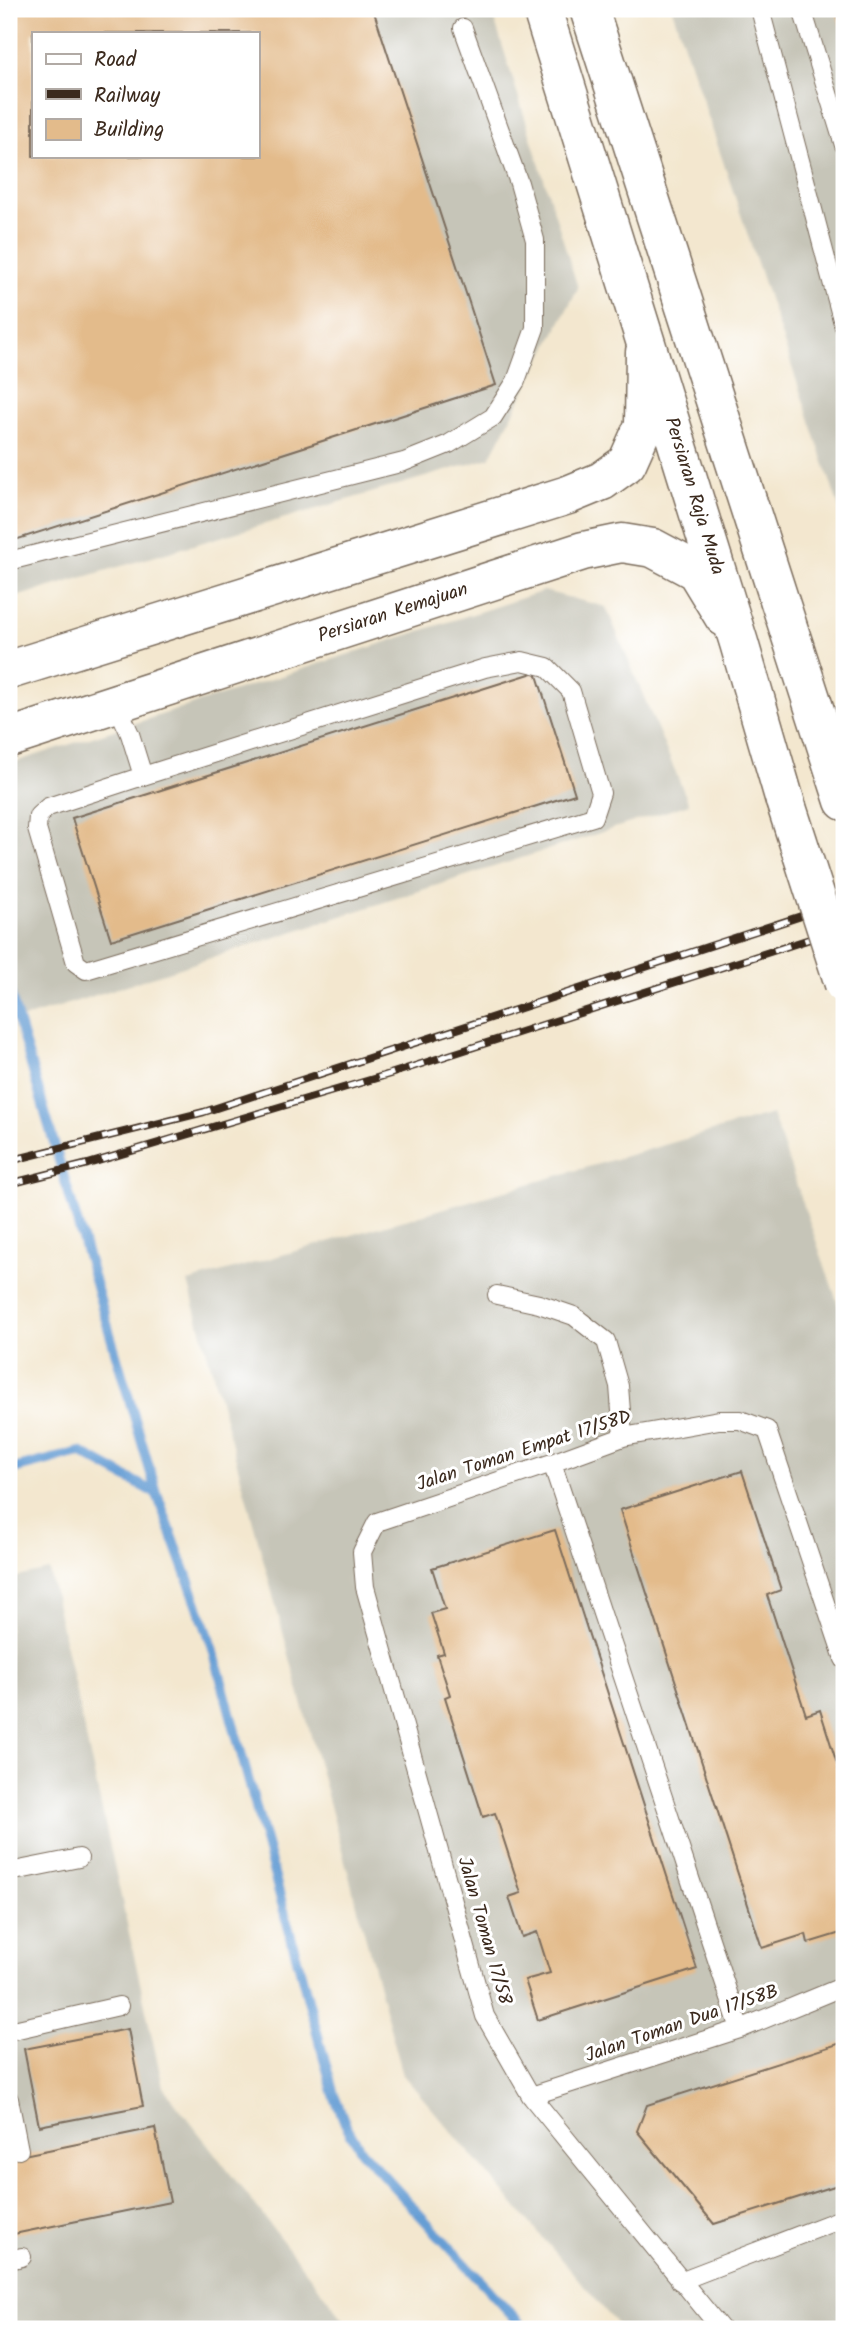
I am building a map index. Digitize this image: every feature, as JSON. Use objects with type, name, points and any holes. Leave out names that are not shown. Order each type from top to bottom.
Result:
[{"type":"main road","name":"Persiaran Raja Muda","points":[[542,9],[739,643],[785,801],[844,984]]},
{"type":"main road","points":[[589,9],[841,792]]},
{"type":"main road","points":[[9,670],[568,495],[602,481],[627,463],[644,425],[645,338]]},
{"type":"main road","name":"Persiaran Kemajuan","points":[[9,738],[583,551],[622,543],[653,548],[696,570],[739,643]]},
{"type":"lane","points":[[760,9],[844,327]]},
{"type":"lane","points":[[802,9],[844,145]]},
{"type":"lane","points":[[9,561],[404,462],[449,444],[493,416],[516,382],[534,328],[534,240],[519,183],[463,27]]},
{"type":"lane","points":[[522,661],[547,667],[571,691],[601,793],[593,817],[86,970],[76,962],[37,829],[38,816],[48,807],[143,776],[485,668],[522,661]]},
{"type":"lane","points":[[116,704],[130,734],[143,776]]},
{"type":"lane","points":[[497,1295],[539,1304],[574,1316],[606,1341],[619,1386],[623,1437]]},
{"type":"lane","name":"Jalan Toman Empat 17/58D","points":[[377,1522],[623,1437],[719,1420],[740,1420],[767,1430],[844,1659]]},
{"type":"lane","points":[[552,1463],[740,2029]]},
{"type":"lane","name":"Jalan Toman 17/58","points":[[377,1522],[362,1552],[365,1587],[485,2016],[531,2096],[721,2329]]},
{"type":"lane","points":[[9,1872],[79,1858]]},
{"type":"lane","name":"Jalan Toman Dua 17/58B","points":[[531,2096],[740,2029],[844,1986]]},
{"type":"lane","points":[[9,2031],[119,2006]]},
{"type":"lane","points":[[9,2099],[19,2150]]},
{"type":"lane","points":[[680,2281],[844,2218]]},
{"type":"shaded area","points":[[9,9],[491,9],[578,288],[490,458],[9,599]]},
{"type":"shaded area","points":[[672,9],[844,9],[844,522]]},
{"type":"shaded area","points":[[544,591],[606,607],[689,804],[9,1023],[9,764]]},
{"type":"shaded area","points":[[772,1114],[844,1321],[844,2329],[621,2329],[403,2075],[188,1282]]},
{"type":"shaded area","points":[[49,1570],[163,2087],[351,2329],[9,2329],[9,1579]]},
{"type":"building","points":[[9,9],[373,9],[496,385],[9,542]]},
{"type":"building","points":[[835,9],[844,9],[844,36]]},
{"type":"building","points":[[536,672],[575,794],[111,940],[72,818]]},
{"type":"building","points":[[742,1471],[781,1590],[767,1595],[806,1715],[820,1710],[844,1786],[844,1932],[808,1943],[806,1934],[762,1948],[620,1510]]},
{"type":"building","points":[[555,1530],[697,1969],[538,2020],[525,1980],[550,1973],[537,1932],[522,1937],[509,1897],[521,1893],[495,1813],[483,1817],[445,1697],[450,1695],[437,1655],[444,1653],[431,1613],[445,1609],[432,1568]]},
{"type":"building","points":[[128,2029],[143,2106],[39,2126],[24,2049]]},
{"type":"building","points":[[844,2042],[844,2183],[714,2224],[637,2131],[647,2105]]},
{"type":"building","points":[[155,2128],[170,2202],[9,2235],[9,2158]]},
{"type":"waterway","points":[[9,990],[157,1494],[211,1642],[334,2095],[345,2123],[361,2151],[525,2329]]},
{"type":"waterway","points":[[9,1470],[80,1452],[157,1494]]},
{"type":"railway","points":[[9,1161],[204,1112],[844,902]]},
{"type":"railway","points":[[9,1184],[88,1164],[390,1074],[844,928]]}]
